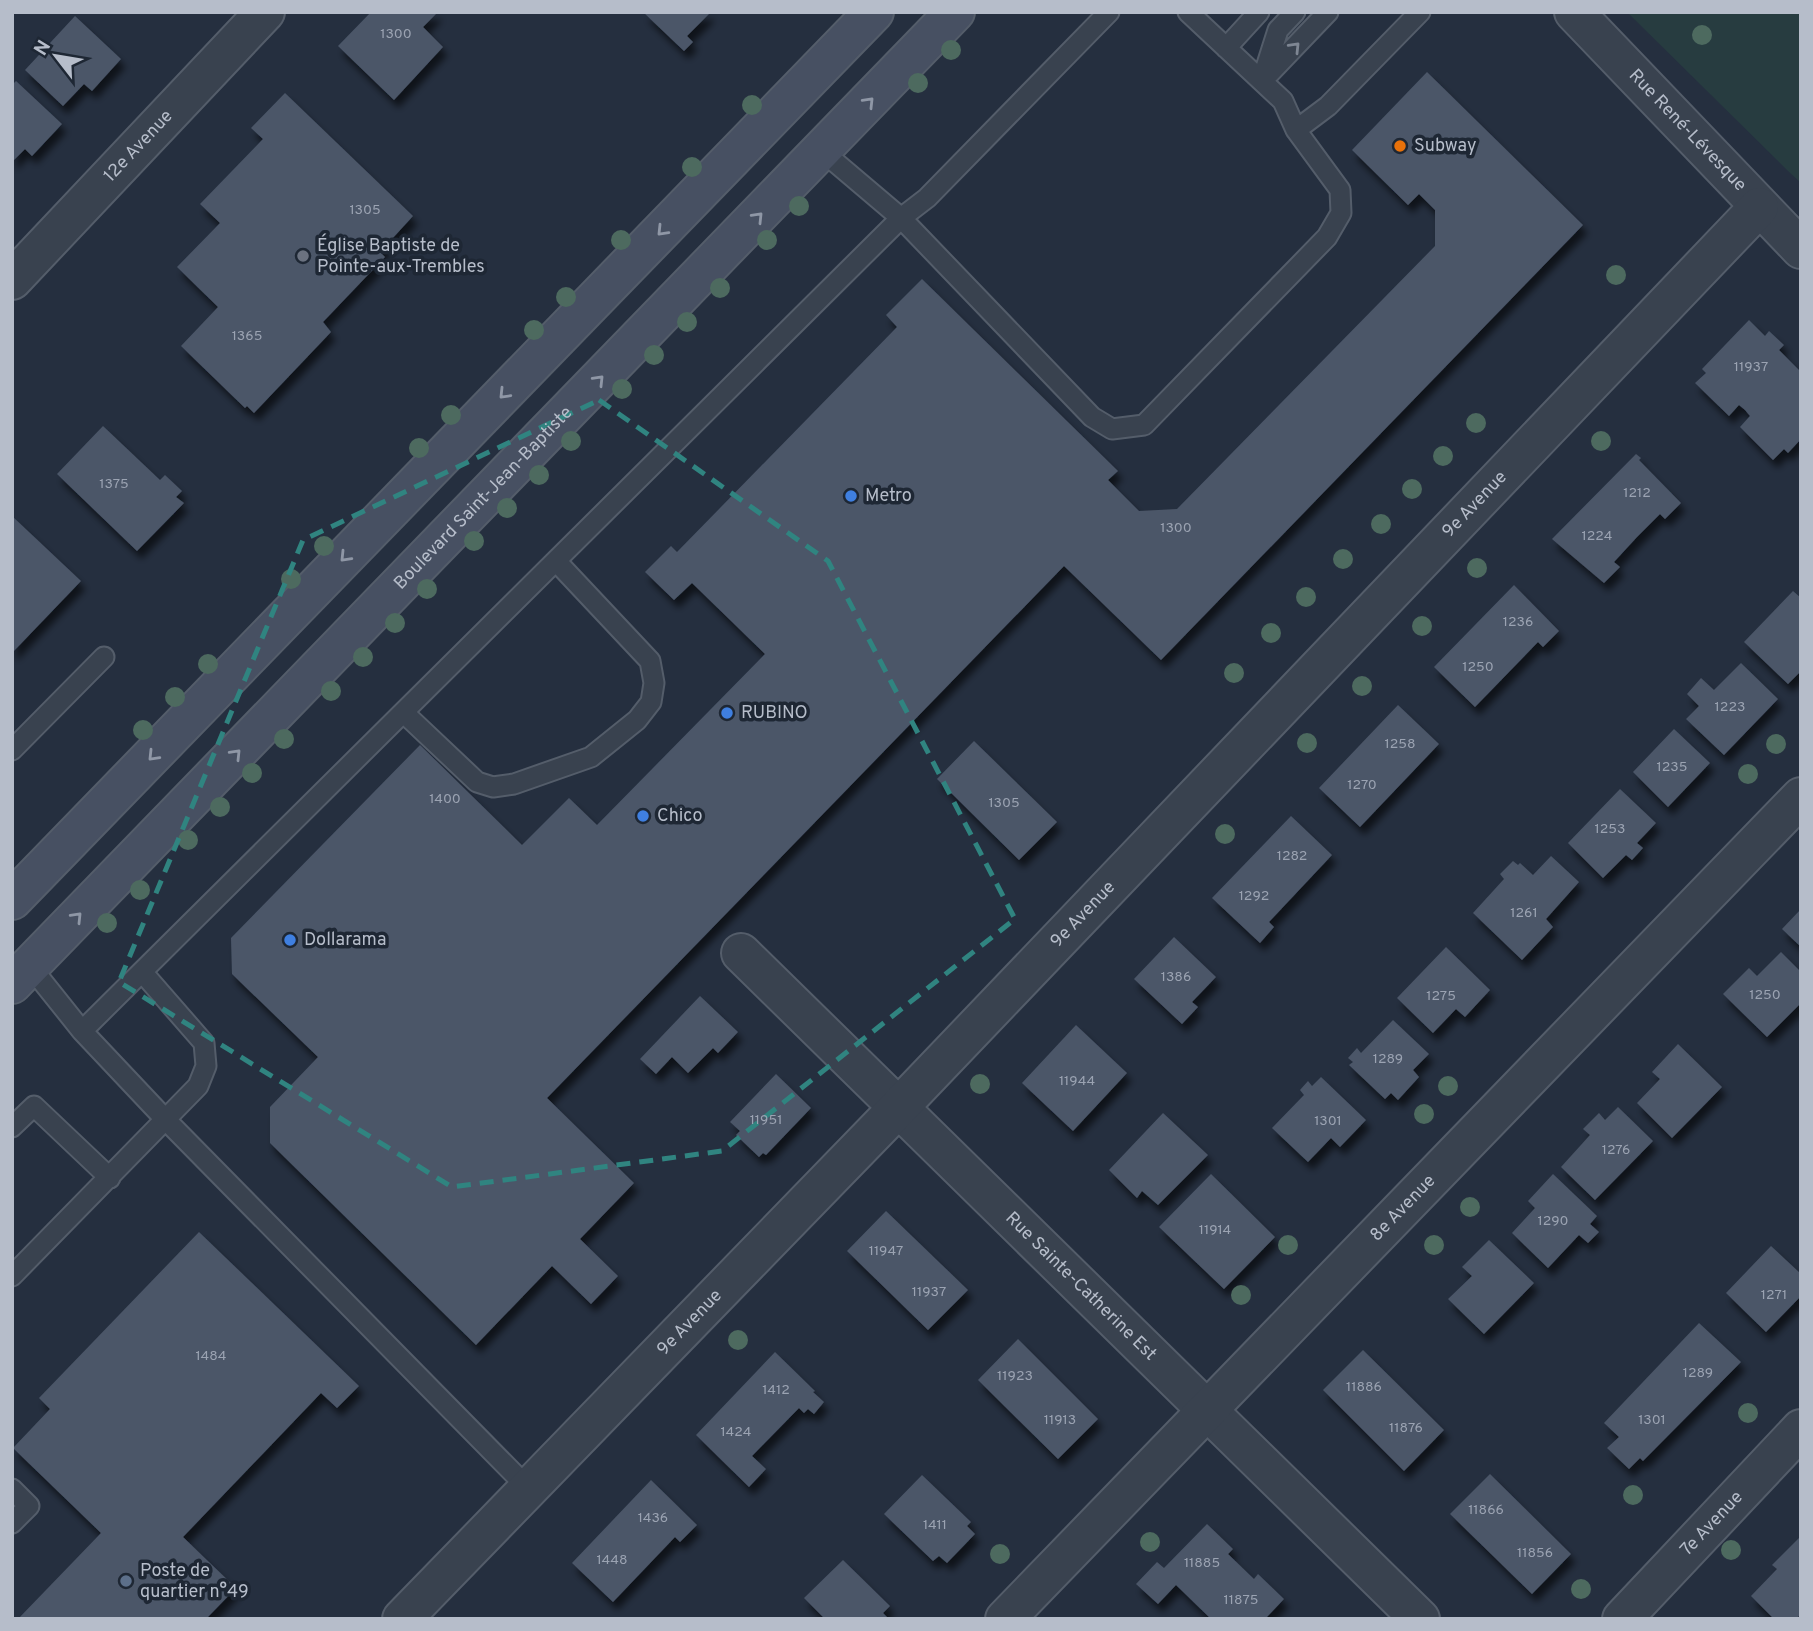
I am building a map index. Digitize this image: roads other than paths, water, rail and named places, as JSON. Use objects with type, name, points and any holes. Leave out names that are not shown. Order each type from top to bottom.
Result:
[{"type":"main road","points":[[12,900],[874,12]]},
{"type":"main road","name":"Boulevard Saint-Jean-Baptiste","points":[[18,966],[822,151],[955,12]]},
{"type":"main road","points":[[778,111],[822,151]]},
{"type":"street","name":"12e Avenue","points":[[12,280],[265,12]]},
{"type":"street","name":"Rue René-Lévesque","points":[[1574,12],[1801,249]]},
{"type":"street","name":"9e Avenue","points":[[402,1619],[898,1107],[1759,207]]},
{"type":"street","name":"8e Avenue","points":[[1005,1619],[1801,797]]},
{"type":"street","name":"Rue Sainte-Catherine Est","points":[[741,953],[1420,1619]]},
{"type":"street","name":"7e Avenue","points":[[1622,1619],[1801,1429]]},
{"type":"lane","points":[[82,1031],[901,218],[927,198],[1109,12]]},
{"type":"lane","points":[[822,151],[901,218],[1092,417],[1112,429],[1144,425],[1328,237],[1341,213],[1340,190],[1296,130],[1283,101],[1188,12]]},
{"type":"lane","points":[[1226,48],[1259,12]]},
{"type":"lane","points":[[1262,81],[1278,30],[1295,12]]},
{"type":"lane","points":[[1262,81],[1328,12]]},
{"type":"lane","points":[[1296,130],[1328,106],[1420,12]]},
{"type":"lane","points":[[404,713],[477,782],[494,786],[514,784],[591,757],[637,720],[651,702],[654,683],[650,661],[556,561]]},
{"type":"lane","points":[[12,750],[104,657]]},
{"type":"lane","points":[[18,966],[529,1489]]},
{"type":"lane","points":[[12,1276],[198,1086],[205,1066],[204,1043],[143,973]]},
{"type":"lane","points":[[12,1128],[34,1106],[110,1178]]},
{"type":"lane","points":[[12,1489],[29,1506],[12,1523]]},
{"type":"place","name":"Subway","points":[[1400,146]]},
{"type":"place","name":"Église Baptiste de Pointe-aux-Trembles","points":[[303,256]]},
{"type":"place","name":"Metro","points":[[851,496]]},
{"type":"place","name":"RUBINO","points":[[727,713]]},
{"type":"place","name":"Chico","points":[[643,816]]},
{"type":"place","name":"Dollarama","points":[[290,940]]},
{"type":"place","name":"Poste de quartier n°49","points":[[126,1581]]}]
